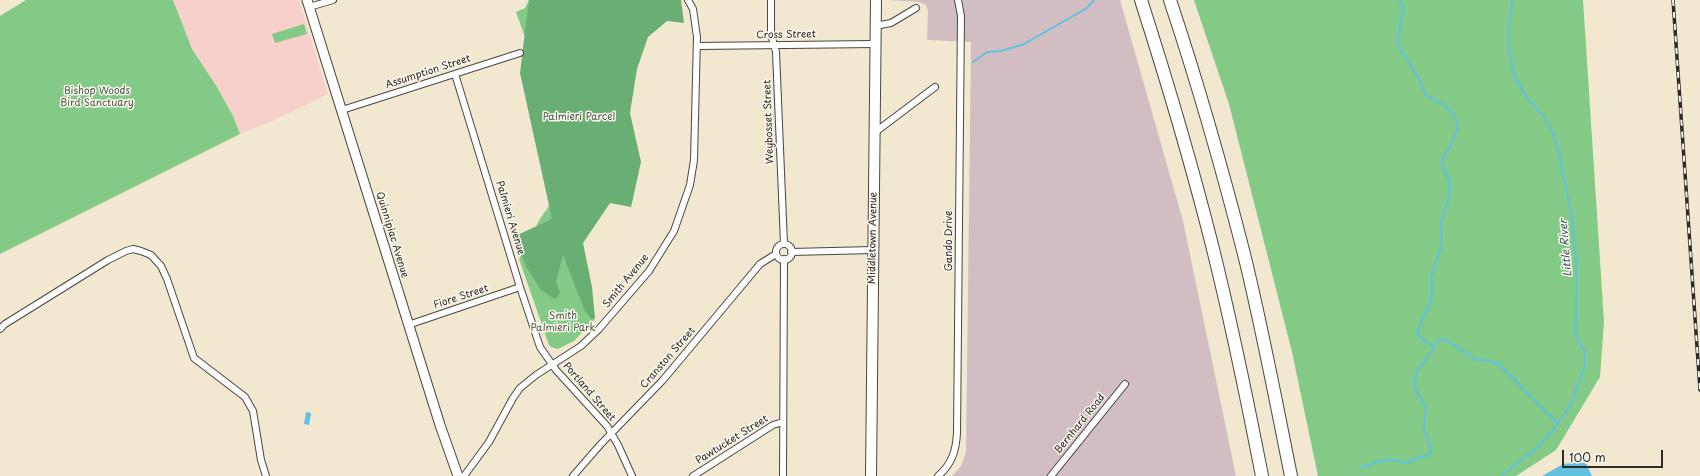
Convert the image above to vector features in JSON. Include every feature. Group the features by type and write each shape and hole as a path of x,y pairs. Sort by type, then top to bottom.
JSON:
{"highway":[{"path":"1141,0 1169,91 1206,224 1231,326 1262,476"},
{"path":"1170,0 1209,124 1240,241 1262,334 1292,476"}],"main road":[{"name":"Middletown Avenue","path":"871,476 876,0"},
{"name":"Quinnipiac Avenue","path":"308,4 408,325 458,476"}],"street":[{"path":"308,4 333,0"},
{"path":"688,0 693,9"},
{"path":"693,9 694,0"},
{"name":"Weybosset Street","path":"771,0 771,34 775,45 784,244"},
{"name":"Gando Drive","path":"938,476 946,469 955,453 957,433 960,16 958,0"},
{"path":"875,26 892,23 916,8"},
{"name":"Smith Avenue","path":"464,476 489,442 520,388 536,375 581,346 607,320 649,271 674,231 690,185 694,160 697,46 693,9"},
{"name":"Cross Street","path":"697,46 875,44"},
{"name":"Assumption Street","path":"342,110 520,53"},
{"name":"Palmieri Avenue","path":"455,74 520,287 540,347 552,364"},
{"path":"874,133 935,88"},
{"path":"784,244 788,245 791,252 788,258 784,259 778,257 776,254 777,247 784,244"},
{"path":"0,329 5,324 108,260 126,251 133,249 151,255 161,266 194,358 245,397 253,411 261,460 266,476"},
{"path":"791,252 873,250"},
{"name":"Cranston Street","path":"573,476 611,433 663,380 760,264 776,254"},
{"path":"783,476 784,259"},
{"name":"Fiore Street","path":"408,325 520,287"},
{"name":"Portland Street","path":"552,364 607,426 632,476"},
{"name":"Bernhard Road","path":"1051,476 1125,384"},
{"name":"Pawtucket Street","path":"693,476 773,424 783,422"}],"shaded area":[{"path":"173,0 299,0 328,94 266,124 240,134 233,116 217,87 192,49"},
{"path":"887,0 1120,0 1183,221 1236,476 952,476 961,466 966,452 971,42 927,40 928,11 926,5 919,2"}],"green space":[{"name":"Bishop Woods Bird Sanctuary","path":"26,0 173,0 192,49 217,87 233,116 240,134 0,254 0,16"},
{"name":"Palmieri Parcel","path":"529,0 552,0 581,243 595,319 574,341 558,349 549,345 519,259 540,219 553,200 523,45 527,43 516,12 525,8"},
{"name":"Palmieri Parcel","path":"529,0 681,0 684,23 667,21 648,37 637,69 630,113 641,162 631,207 610,203 583,243 592,287 595,318 591,319 585,311 563,255 556,282 560,293 555,299 541,290 527,268 513,237 552,219 520,73"},
{"path":"1194,0 1583,0 1604,322 1600,377 1556,450 1516,476 1318,476 1292,352 1229,104"},
{"path":"304,24 307,34 275,43 272,34"}],"water":[{"path":"306,412 311,413 309,425 304,424"},
{"path":"1586,463 1592,476 1542,476 1563,464"}],"waterway":[{"path":"973,62 987,52 1001,51 1024,44 1087,8 1094,0"},
{"path":"1399,0 1402,4 1403,12 1397,42 1400,49 1419,78 1426,95 1447,107 1454,115 1458,126 1454,140 1442,159 1443,167 1449,180 1450,195 1441,222 1442,244 1431,277 1431,301 1417,332 1418,336 1433,347"},
{"name":"Little River","path":"1501,476 1538,447 1555,428 1571,404 1585,366 1585,352 1576,337 1577,277 1572,217 1558,150 1552,130 1525,95 1515,78 1509,52 1509,26 1512,0"},
{"path":"1360,468 1388,460 1405,463 1428,455 1432,452 1424,429 1426,407 1414,387 1417,371 1432,351 1436,341 1445,339 1475,360 1483,360 1499,364 1558,424"}],"railway":[{"path":"1673,0 1700,390"}],"park label":[{"name":"Smith Palmieri Park","path":"563,322"}]}
